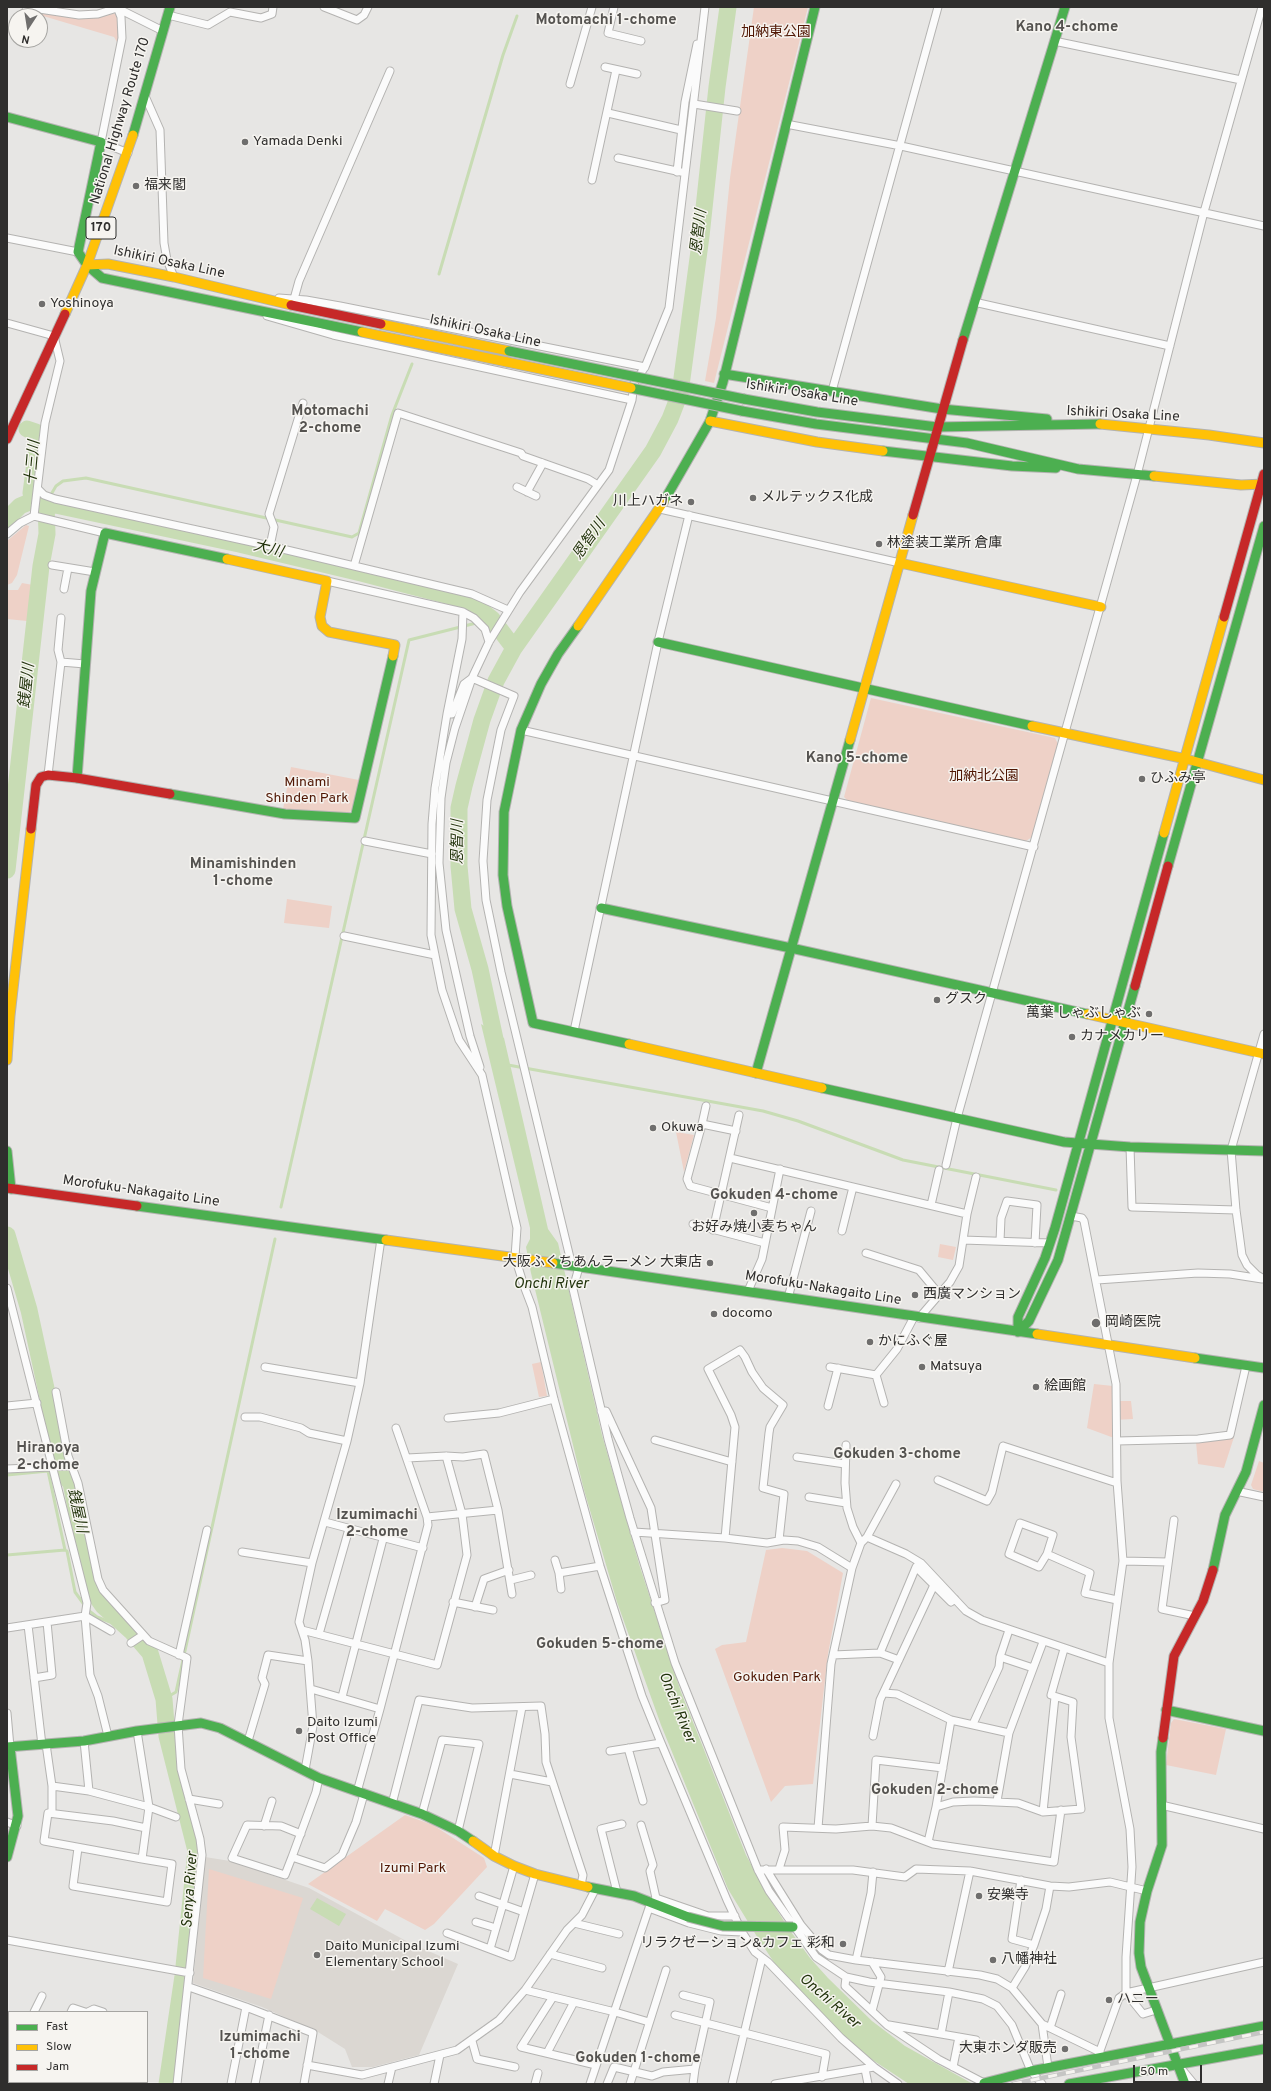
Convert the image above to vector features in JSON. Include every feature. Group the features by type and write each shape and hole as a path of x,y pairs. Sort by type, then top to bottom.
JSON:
{"main road":[{"path":"815,7 724,374 710,421 660,509 558,654 541,684 521,730 510,777 504,812 503,875 507,906 533,1023 1078,1144 1264,1151"},
{"path":"756,1073 834,802 933,440 1065,7"},
{"name":"National Highway Route 170","path":"7,439 87,265 128,153 169,11"},
{"path":"7,117 101,142 78,252 87,265"},
{"name":"Ishikiri Osaka Line","path":"87,265 108,264 174,277 255,297 509,351 744,399 817,412 937,427 1097,424 1209,435 1264,443"},
{"name":"Ishikiri Osaka Line","path":"87,265 102,278 742,411 816,424 933,440 967,442 1078,468 1242,485 1263,484"},
{"path":"724,374 942,409 1097,424"},
{"path":"710,421 817,442 929,457 1012,466 1078,468"},
{"path":"1018,1332 1018,1317 1050,1243 1263,484 1264,474"},
{"path":"1018,1332 1029,1321 1039,1303 1058,1260 1264,526"},
{"path":"7,1060 8,1015 36,785 42,777 48,775 76,778 285,814 354,818 395,645 329,632 322,626 320,618 326,581 105,533 91,591 76,778"},
{"path":"900,563 1101,607"},
{"path":"658,642 1066,734 1186,759 1264,780"},
{"path":"601,908 791,948 1261,1054"},
{"path":"7,1151 9,1189"},
{"name":"Morofuku-Nakagaito Line","path":"9,1189 381,1239"},
{"path":"381,1239 515,1257"},
{"name":"Morofuku-Nakagaito Line","path":"515,1257 1264,1368"},
{"path":"1185,2082 1168,2045 1148,1988 1139,1953 1140,1922 1147,1891 1157,1866 1162,1845 1161,1752 1174,1656 1204,1601 1210,1582 1224,1515 1246,1472 1264,1405"},
{"path":"1166,1710 1264,1732"},
{"path":"7,1857 17,1826 18,1816 9,1747 84,1741 137,1731 201,1723 220,1728 248,1741 319,1778 422,1814 458,1831 494,1856 535,1874 617,1892 653,1903 688,1917 724,1926 793,1927"},
{"path":"984,2083 1098,2055 1168,2045 1264,2026"},
{"path":"1069,2084 1178,2066 1264,2049"}],"street":[{"path":"26,7 79,15 98,14 117,7 164,31"},
{"path":"117,7 121,17 122,38 101,142 128,153"},
{"path":"169,11 208,25 230,9 261,18 272,14 273,7"},
{"path":"324,7 357,20 364,16 368,7"},
{"path":"570,84 592,7"},
{"path":"614,7 608,33 641,41"},
{"path":"681,172 694,104 705,7"},
{"path":"832,391 883,204 901,146 938,7"},
{"path":"946,1165 957,1118 1101,607 1137,475 1204,212 1262,7"},
{"path":"703,25 696,46 681,130 681,172 669,308 644,367 634,383 632,400 609,470 508,610 489,642 472,678 455,728 446,763 441,798 439,863 446,930 470,1036 482,1075 517,1228 515,1257 532,1307 554,1399 600,1566 642,1696 712,1867 742,1932 755,1952 768,1962 841,2038 874,2067 898,2084"},
{"path":"1054,41 1241,80"},
{"path":"605,67 637,74"},
{"path":"592,180 608,113 616,70"},
{"path":"294,299 299,281 390,71"},
{"path":"145,96 160,130 164,244 174,277"},
{"path":"694,104 737,111"},
{"path":"608,113 681,130"},
{"path":"786,124 901,146 1264,226"},
{"path":"618,158 681,172"},
{"path":"7,238 78,252"},
{"path":"255,297 294,299 340,306 644,367"},
{"path":"974,302 1170,346"},
{"path":"251,310 284,322 333,335 632,400"},
{"path":"7,323 54,336 60,361 45,423 35,515"},
{"path":"270,546 274,527 270,514 303,403"},
{"path":"354,566 398,413 521,453 523,456 588,479 598,486"},
{"path":"528,492 543,463"},
{"path":"516,487 536,496"},
{"path":"37,492 50,498 270,546 472,594 508,610"},
{"path":"660,509 900,563"},
{"path":"7,534 20,523 35,515 105,533"},
{"path":"574,1031 658,642 689,515"},
{"path":"52,565 95,572"},
{"path":"64,589 68,568"},
{"path":"326,581 463,612 474,618 485,629 489,642"},
{"path":"463,612 462,639 447,714 435,788 432,854 431,935 442,990 459,1040 482,1075"},
{"path":"48,775 61,662 58,650 61,618"},
{"path":"61,662 85,664"},
{"path":"447,714 452,714 464,684 472,678"},
{"path":"472,678 514,696 501,730 486,800 483,860 486,900 501,972 573,1266 573,1289 601,1411 655,1602 694,1713 762,1869 769,1891 793,1927 816,1957 846,1977 880,1984 949,1992 983,1999 997,2006 1012,2025 1031,2071 1042,2084"},
{"path":"521,730 633,757 1034,847"},
{"path":"365,842 432,854"},
{"path":"344,936 435,955"},
{"path":"1263,1279 1247,1265 1242,1255 1236,1210 1231,1150 1261,1054 1264,1034"},
{"path":"706,1106 687,1179 690,1186 772,1208"},
{"path":"713,1230 739,1115"},
{"path":"702,1124 736,1131"},
{"path":"1130,1147 1132,1207 1236,1210"},
{"path":"730,1158 967,1214"},
{"path":"748,1291 762,1259 780,1169"},
{"path":"932,1205 939,1170"},
{"path":"876,1374 897,1349 916,1317 950,1282 959,1266 967,1214 976,1177"},
{"path":"842,1231 853,1187"},
{"path":"1000,1241 1001,1218 1007,1201 1038,1205 1035,1243"},
{"path":"788,1298 811,1211"},
{"path":"1071,1216 1082,1218 1084,1221 1110,1345 1116,1384 1117,1483 1123,1561 1109,1663 1109,1718 1130,1829 1132,1867 1126,1993 1143,2014 1156,2010"},
{"path":"693,1224 765,1243"},
{"path":"305,1770 313,1726 308,1661 300,1622 312,1563 347,1441 360,1383 381,1239"},
{"path":"963,1240 1050,1243"},
{"path":"866,1253 919,1270 939,1294"},
{"path":"1097,1280 1198,1273 1230,1274 1263,1279"},
{"path":"7,1288 53,1466 86,1610 90,1675 98,1696 108,1736"},
{"path":"725,1538 735,1427 731,1415 708,1369 740,1350 746,1357 752,1372 763,1388 783,1405 770,1426 763,1488 784,1494 779,1540"},
{"path":"1117,1441 1198,1439 1230,1435 1246,1366"},
{"path":"265,1367 360,1383"},
{"path":"830,1367 876,1374"},
{"path":"828,1406 838,1368"},
{"path":"876,1374 884,1403"},
{"path":"56,1392 71,1466 78,1483 98,1579 103,1590 149,1641 183,1656"},
{"path":"448,1418 499,1413 554,1399"},
{"path":"7,1406 37,1403"},
{"path":"601,1411 606,1411 651,1508 665,1600 655,1602"},
{"path":"245,1417 260,1417 301,1428 310,1433 347,1441"},
{"path":"292,1857 325,1868 342,1855 356,1822 360,1793 380,1709 423,1548 428,1525 427,1517 396,1428"},
{"path":"655,1440 732,1462"},
{"path":"846,1445 846,1503 853,1527 861,1543"},
{"path":"938,1480 987,1501 992,1492 1003,1446 1117,1483"},
{"path":"407,1458 446,1456 463,1457 484,1454 498,1510 511,1580 512,1594"},
{"path":"302,1630 437,1665 467,1555 462,1514 446,1456"},
{"path":"797,1457 845,1464"},
{"path":"7,1470 71,1466"},
{"path":"818,1828 833,1655 852,1568 861,1543 867,1537 896,1484"},
{"path":"1236,1491 1264,1497"},
{"path":"809,1497 846,1503"},
{"path":"427,1517 498,1510"},
{"path":"1174,1520 1162,1609 1195,1616"},
{"path":"325,1522 383,1539 423,1548"},
{"path":"1020,1523 1053,1535 1047,1554 1039,1567 1009,1554 1020,1523"},
{"path":"319,1634 349,1529"},
{"path":"179,2083 202,1855 200,1839 181,1769 178,1725 183,1656 207,1530"},
{"path":"634,1532 725,1538 767,1543 779,1540 798,1541 818,1547 852,1568"},
{"path":"867,1537 906,1554 921,1563 966,1611 982,1620 1043,1642 1109,1663"},
{"path":"342,1697 383,1539"},
{"path":"242,1552 312,1563"},
{"path":"1047,1554 1090,1573 1085,1593 1117,1600"},
{"path":"554,1560 559,1573 561,1589"},
{"path":"1123,1561 1168,1562"},
{"path":"559,1573 600,1566"},
{"path":"880,1653 916,1567 951,1602 955,1599"},
{"path":"475,1606 484,1579 509,1570"},
{"path":"511,1580 531,1575"},
{"path":"873,1736 880,1700 934,1585"},
{"path":"453,1602 493,1610"},
{"path":"7,1628 46,1622 86,1610"},
{"path":"86,1610 111,1631"},
{"path":"34,1678 52,1675 46,1622"},
{"path":"28,1625 34,1678 52,1786 52,1813"},
{"path":"973,1724 999,1667 1000,1658 1009,1630"},
{"path":"131,1643 143,1635"},
{"path":"997,1801 1009,1733 1043,1642"},
{"path":"936,1807 953,1802 997,1801 1018,1803 1043,1812 1081,1809 1071,1737 1073,1702 1051,1695 1064,1649"},
{"path":"833,1655 880,1653 900,1660"},
{"path":"248,1741 265,1684 262,1678 268,1655 308,1661"},
{"path":"1000,1658 1033,1668"},
{"path":"311,1689 380,1709"},
{"path":"884,1693 897,1694 951,1720 1009,1733"},
{"path":"1043,1812 1055,1697"},
{"path":"392,1804 419,1700 472,1708 541,1706 545,1734 546,1762 583,1875 581,1885"},
{"path":"494,1856 522,1707"},
{"path":"7,1713 9,1747"},
{"path":"928,1842 936,1807 951,1720"},
{"path":"137,1731 149,1807 142,1859"},
{"path":"422,1814 442,1740 479,1744 458,1831"},
{"path":"84,1741 89,1791"},
{"path":"610,1751 661,1743"},
{"path":"628,1748 642,1801"},
{"path":"872,1826 876,1760 943,1768"},
{"path":"510,1774 552,1782"},
{"path":"301,1834 281,1826 247,1825 232,1858 285,1875 301,1834 316,1792 319,1778"},
{"path":"52,1786 89,1791 149,1807 176,1817"},
{"path":"189,1799 219,1804"},
{"path":"264,1826 272,1801"},
{"path":"1161,1805 1264,1829"},
{"path":"779,1869 785,1850 783,1827 836,1829 872,1826 891,1828 928,1842 953,1848 1054,1862 1061,1810"},
{"path":"78,1848 73,1886 167,1902 172,1864 44,1841 48,1813 113,1820 146,1828"},
{"path":"7,1822 17,1826"},
{"path":"617,1892 601,1828 622,1824"},
{"path":"590,2084 653,1903 650,1871 653,1865 641,1825"},
{"path":"490,1949 514,1866"},
{"path":"762,1869 873,1872 905,1877 916,1869 970,1872 1050,1886 1068,1887 1110,1882 1147,1891"},
{"path":"762,1869 801,1925 822,1950 829,1955 997,1979 1012,1988 1042,2024 1098,2055 1119,1998 1126,1993 1264,1962"},
{"path":"856,1960 870,1894 873,1872"},
{"path":"948,1972 970,1872"},
{"path":"447,1932 511,1957 535,1874"},
{"path":"1021,1880 1012,1939 1034,1944"},
{"path":"1012,1988 1025,1967 1034,1944 1046,1909 1050,1886"},
{"path":"307,2064 362,2075 457,2050 472,2041 499,2020 525,1990 550,1954 582,1915 596,1888"},
{"path":"479,1896 524,1912"},
{"path":"653,1903 708,1916 735,1916"},
{"path":"653,1903 689,1922 721,1931 742,1932"},
{"path":"476,1922 496,1928"},
{"path":"574,1923 619,1934"},
{"path":"7,1940 190,1973"},
{"path":"550,1954 602,1968"},
{"path":"732,2084 762,1958"},
{"path":"872,1962 881,1977 872,2011"},
{"path":"630,2084 666,1970"},
{"path":"846,1977 845,1986 887,2025 938,2059 984,2083"},
{"path":"188,1987 246,2006 313,2033 304,2084"},
{"path":"525,1990 616,2012 649,2022"},
{"path":"941,2034 949,1992"},
{"path":"1050,2028 1061,1994"},
{"path":"683,1995 710,2002 704,2023 693,2084"},
{"path":"34,2011 42,1996"},
{"path":"553,1997 521,2047 596,2065"},
{"path":"547,2053 574,2002"},
{"path":"231,2084 246,2006"},
{"path":"72,2011 73,2008 83,2011"},
{"path":"89,2011 94,2009 100,2011"},
{"path":"675,2015 826,2054 822,2077"},
{"path":"255,2084 269,2016"},
{"path":"1042,2024 1048,2068"},
{"path":"887,2025 976,2040"},
{"path":"954,2067 959,2037"},
{"path":"472,2041 477,2059 515,2067"},
{"path":"434,2084 440,2055"},
{"path":"1178,2066 1194,2084"},
{"path":"388,2084 392,2067"},
{"path":"608,2084 614,2067 652,2076 663,2072 695,2069"},
{"path":"775,2084 874,2067"},
{"path":"865,2069 868,2084"},
{"path":"535,2084 538,2073"}],"shaded area":[{"name":"Daito Municipal Izumi Elementary School","path":"205,1857 230,1861 309,1888 408,1942 458,1964 419,2055 373,2067 352,2067 345,2049 318,2032 262,2007 193,1983"}],"green space":[{"name":"加納東公園","path":"754,7 808,7 714,383 705,381 716,318 730,178"},
{"path":"117,13 119,38 117,42 114,37 48,17 48,14 100,17"},
{"path":"26,525 29,526 17,575 12,583 7,585 7,541"},
{"path":"22,583 33,585 27,621 7,619 7,590 18,590"},
{"name":"加納北公園","path":"871,698 1055,738 1058,744 1032,837 1026,841 848,801 844,797"},
{"name":"Minami Shinden Park","path":"291,767 359,780 353,809 348,813 283,809"},
{"path":"287,899 332,906 329,928 284,923"},
{"path":"676,1132 694,1135 684,1172"},
{"path":"940,1244 956,1247 953,1260 938,1257"},
{"path":"541,1362 547,1396 539,1397 532,1364"},
{"path":"1094,1384 1113,1386 1114,1401 1131,1401 1133,1419 1114,1420 1114,1438 1087,1428"},
{"path":"1234,1437 1224,1468 1198,1464 1196,1442"},
{"path":"1259,1461 1264,1463 1264,1492 1253,1489 1251,1485"},
{"name":"Gokuden Park","path":"782,1548 807,1551 843,1573 828,1654 813,1784 785,1786 771,1802 715,1649 722,1645 746,1642 766,1550"},
{"path":"1174,1719 1226,1729 1216,1775 1166,1765 1171,1723"},
{"name":"Izumi Park","path":"405,1815 433,1825 484,1858 487,1867 434,1924 425,1930 385,1909 377,1921 308,1884"},
{"path":"209,1869 303,1898 271,1999 203,1978"}],"water":[{"name":"Onchi River","path":"481,1024 504,1038 548,1229 558,1243 602,1435 640,1567 681,1692 746,1855 770,1899 789,1929 810,1958 828,1978 872,2021 905,2046 973,2084 909,2084 865,2055 838,2032 777,1967 728,1889 661,1725 617,1602 584,1490 531,1273 526,1247 530,1239 530,1228"},
{"path":"317,1898 346,1914 339,1926 310,1909"}],"waterway":[{"name":"恩智川","path":"498,1053 480,969 463,909 459,866 459,808 482,720 496,681 514,648 653,451 670,419 680,393 701,236 717,87 728,7"},
{"path":"439,274 503,55 517,16"},
{"path":"46,503 56,486 63,481 86,478 352,537 359,533 392,415 412,364"},
{"name":"十三川","path":"27,429 36,432 38,440 31,493 39,502"},
{"name":"大川","path":"7,519 20,506 32,501 46,503 239,544 361,573 469,601 492,619 514,648"},
{"name":"銭屋川","path":"7,870 41,566 47,534 46,503"},
{"path":"281,1207 409,640 492,619"},
{"path":"508,1065 763,1111 798,1121 903,1160 1056,1190"},
{"name":"銭屋川","path":"7,1235 29,1310 65,1476 71,1483 90,1581 96,1596 103,1606 132,1632 150,1653 164,1699 167,1736 196,1851 183,1976 167,2084"},
{"path":"164,1699 176,1692 275,1239"},
{"path":"7,1475 48,1471 75,1592 88,1610 97,1617 110,1622 118,1619"},
{"path":"7,1555 65,1550"}],"railway":[{"path":"1013,2084 1264,2032"}],"traffic: fast":[{"path":"133,135 170,7"},
{"path":"664,501 710,421 723,382 815,7"},
{"path":"963,340 1065,7"},
{"path":"7,117 101,142 78,252 87,265 102,278 362,332"},
{"path":"509,351 744,399"},
{"path":"724,374 942,409 1047,419"},
{"path":"631,388 742,411"},
{"path":"744,399 817,412 937,427 1100,424"},
{"path":"742,411 816,424 967,443 1078,469 1154,476"},
{"path":"883,451 1012,466 1056,468"},
{"path":"1168,866 1264,526"},
{"path":"77,778 91,591 105,533 227,559"},
{"path":"578,626 558,654 541,684 521,730 504,812 503,875 507,906 533,1023 629,1044"},
{"path":"658,642 1032,726"},
{"path":"170,794 285,814 355,818 393,656"},
{"path":"756,1073 850,740"},
{"path":"1018,1332 1018,1317 1045,1258 1055,1228 1164,833"},
{"path":"601,908 791,948 1087,1014"},
{"path":"1018,1332 1029,1321 1058,1260 1135,986"},
{"path":"822,1088 1064,1142 1130,1147 1264,1151"},
{"path":"7,1151 11,1189"},
{"path":"137,1206 386,1240"},
{"path":"553,1263 1037,1334"},
{"path":"1195,1358 1264,1368"},
{"path":"1213,1570 1225,1515 1246,1472 1264,1405"},
{"path":"1166,1710 1264,1731"},
{"path":"7,1747 84,1741 137,1731 201,1723 220,1728 319,1778 422,1814 458,1831 473,1841"},
{"path":"1163,1738 1161,1752 1162,1845 1147,1891 1140,1922 1139,1953 1141,1967 1185,2084"},
{"path":"7,1857 18,1816 10,1747"},
{"path":"588,1887 634,1896 688,1917"},
{"path":"688,1917 723,1926 793,1927"},
{"path":"984,2083 1031,2071 1264,2026"},
{"path":"1069,2084 1264,2049"}],"traffic: slow":[{"path":"65,314 87,265 133,135"},
{"path":"87,265 108,264 174,277 291,305"},
{"path":"381,324 509,351"},
{"path":"362,332 507,362"},
{"path":"507,362 631,388"},
{"path":"710,421 817,442 883,451"},
{"path":"1100,424 1209,435 1264,443"},
{"path":"1154,476 1241,485 1264,484"},
{"path":"578,626 664,501"},
{"path":"850,740 913,515"},
{"path":"227,559 327,581 320,617 322,626 329,632 395,645 393,656"},
{"path":"900,563 1101,607"},
{"path":"1164,833 1224,617"},
{"path":"1032,726 1186,759 1264,780"},
{"path":"7,1060 10,1016 31,829"},
{"path":"1087,1014 1264,1054"},
{"path":"629,1044 822,1088"},
{"path":"386,1240 553,1263"},
{"path":"1037,1334 1195,1358"},
{"path":"473,1841 494,1856 514,1866 535,1874 588,1887"}],"traffic: jam":[{"path":"291,305 381,324"},
{"path":"7,439 65,314"},
{"path":"913,515 963,340"},
{"path":"1224,617 1264,474"},
{"path":"31,829 36,785 41,777 48,775 77,778 170,794"},
{"path":"1135,986 1168,866"},
{"path":"7,1188 137,1206"},
{"path":"1163,1738 1174,1656 1203,1601 1213,1570"}],"place":[{"name":"Yamada Denki","path":"245,142"},
{"name":"福来閣","path":"136,186"},
{"name":"Yoshinoya","path":"42,304"},
{"name":"メルテックス化成","path":"753,498"},
{"name":"川上ハガネ","path":"691,502"},
{"name":"林塗装工業所 倉庫","path":"879,544"},
{"name":"ひふみ亭","path":"1142,779"},
{"name":"グスク","path":"937,1000"},
{"name":"萬葉 しゃぶしゃぶ","path":"1149,1014"},
{"name":"カナメカリー","path":"1072,1037"},
{"name":"Okuwa","path":"653,1128"},
{"name":"お好み焼小麦ちゃん","path":"754,1213"},
{"name":"大阪ふくちあんラーメン 大東店","path":"710,1263"},
{"name":"西廣マンション","path":"915,1295"},
{"name":"docomo","path":"714,1314"},
{"name":"岡崎医院","path":"1096,1323"},
{"name":"かにふぐ屋","path":"870,1342"},
{"name":"Matsuya","path":"922,1367"},
{"name":"絵画館","path":"1036,1387"},
{"name":"Daito Izumi Post Office","path":"299,1731"},
{"name":"安樂寺","path":"979,1896"},
{"name":"リラクゼーション&カフェ 彩和","path":"843,1944"},
{"name":"Daito Municipal Izumi Elementary School","path":"317,1955"},
{"name":"八幡神社","path":"993,1960"},
{"name":"ハニー","path":"1109,2000"},
{"name":"大東ホンダ販売","path":"1065,2049"}],"district":[{"name":"Motomachi 1-chome","path":"606,21"},
{"name":"Kano 4-chome","path":"1067,28"},
{"name":"Motomachi 2-chome","path":"330,420"},
{"name":"Kano 5-chome","path":"857,759"},
{"name":"Minamishinden 1-chome","path":"243,874"},
{"name":"Gokuden 4-chome","path":"774,1196"},
{"name":"Gokuden 3-chome","path":"897,1455"},
{"name":"Hiranoya 2-chome","path":"48,1458"},
{"name":"Izumimachi 2-chome","path":"377,1524"},
{"name":"Gokuden 5-chome","path":"600,1645"},
{"name":"Gokuden 2-chome","path":"935,1791"},
{"name":"Izumimachi 1-chome","path":"260,2046"},
{"name":"Gokuden 1-chome","path":"638,2059"}],"water label":[{"name":"Senya River","path":"191,1890"}]}
